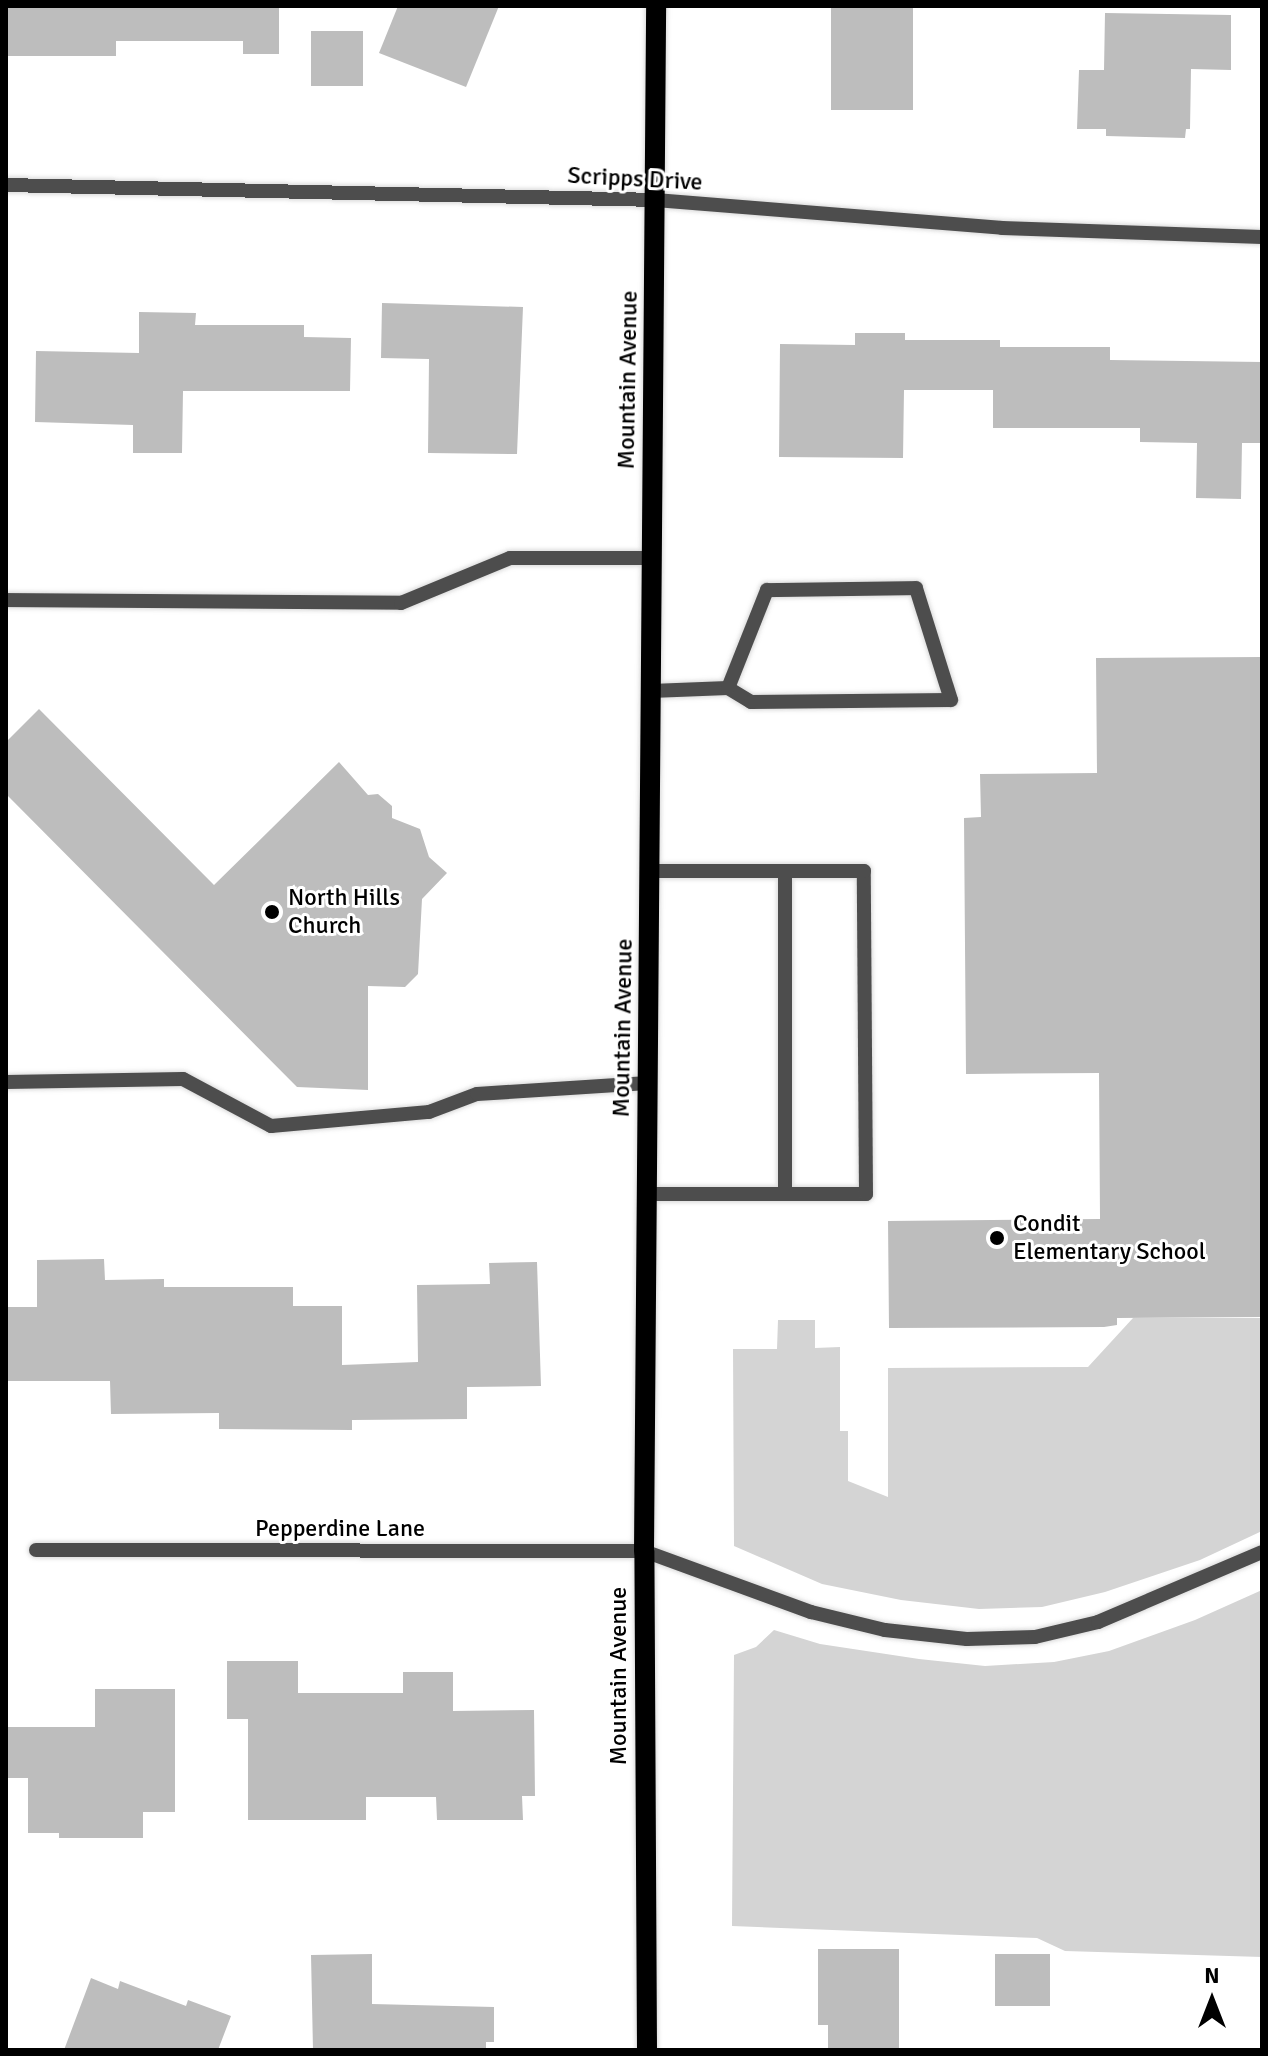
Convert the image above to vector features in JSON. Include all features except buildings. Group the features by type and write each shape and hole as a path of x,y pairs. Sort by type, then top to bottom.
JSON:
{"main road":[{"name":"Mountain Avenue","path":"647,2050 644,1551 656,6"}],"street":[{"name":"Scripps Drive","path":"6,185 656,200 1002,228 1262,237"},
{"path":"6,600 401,603 510,558 653,558"},
{"path":"651,691 728,688 751,702 951,700 916,588 767,590 728,688"},
{"path":"647,1194 866,1194 864,871 650,871"},
{"path":"785,871 785,1194"},
{"path":"6,1082 183,1079 271,1126 429,1112 477,1094 648,1083"},
{"name":"Pepperdine Lane","path":"36,1550 644,1551 811,1612 885,1630 967,1639 1035,1637 1098,1622 1262,1552"}],"shaded area":[{"path":"1133,1318 1262,1318 1262,1531 1200,1560 1105,1592 1042,1607 979,1609 901,1600 822,1584 734,1546 733,1349 777,1349 778,1320 815,1320 815,1348 840,1347 840,1431 848,1431 848,1481 888,1497 888,1368 1088,1367"},
{"path":"1262,1590 1262,1957 1065,1951 1037,1938 732,1926 734,1655 756,1647 774,1630 820,1644 919,1659 985,1666 1054,1662 1109,1651 1195,1620"}],"place":[{"name":"North Hills Church","path":"272,912"},
{"name":"Condit Elementary School","path":"997,1238"}]}
